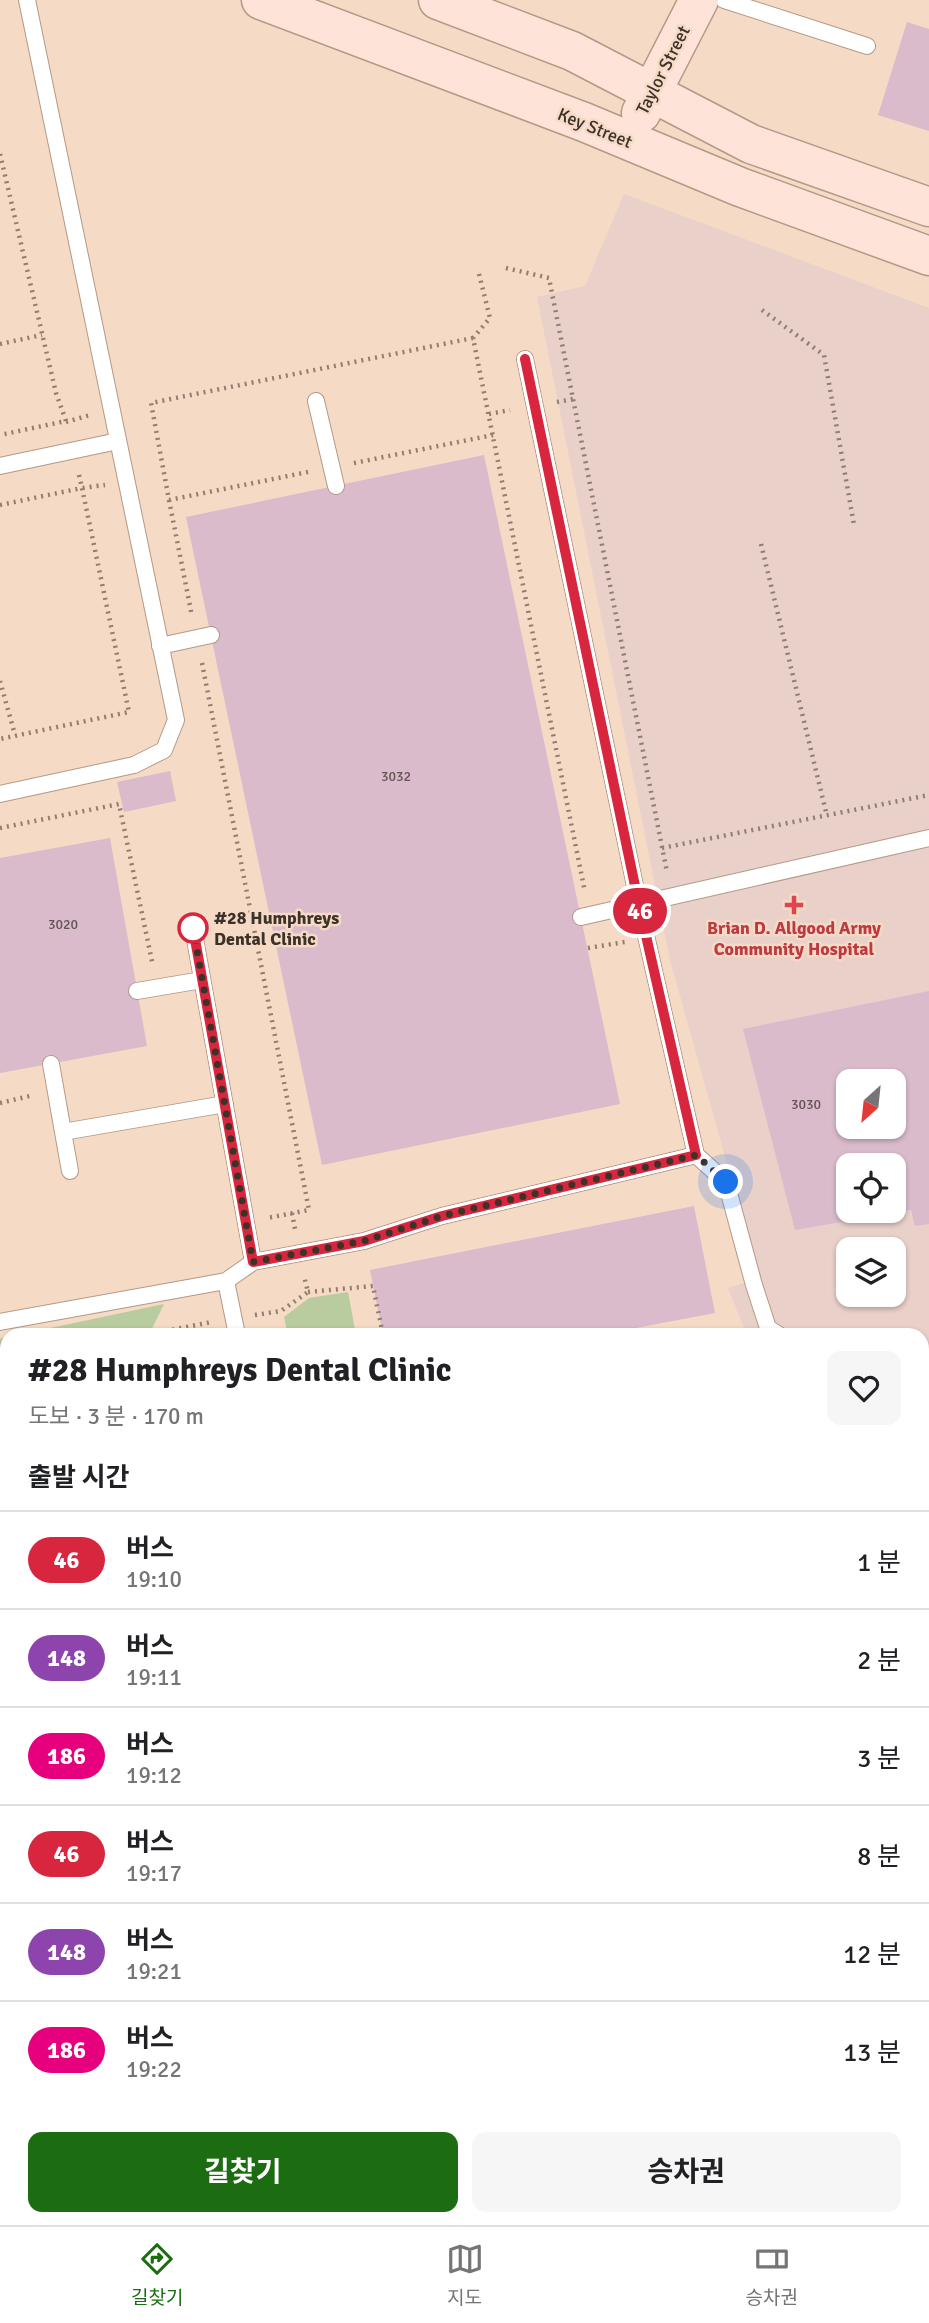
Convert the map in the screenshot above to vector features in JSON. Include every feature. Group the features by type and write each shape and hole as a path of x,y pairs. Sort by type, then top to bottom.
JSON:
{"main road":[{"name":"Key Street","path":"261,0 628,141 740,187 929,256"},
{"path":"438,0 572,51 751,144 929,207"},
{"name":"Taylor Street","path":"628,141 699,0"}],"lane":[{"path":"0,793 134,765 164,750 176,720 27,0"},
{"path":"724,0 867,46"},
{"path":"525,359 639,905 696,1155 726,1182 768,1328"},
{"path":"316,401 336,486"},
{"path":"0,466 118,442"},
{"path":"160,646 204,637"},
{"path":"585,916 929,838"},
{"path":"193,928 253,1262"},
{"path":"137,991 202,979"},
{"path":"51,1064 70,1171"},
{"path":"63,1132 225,1104"},
{"path":"0,1322 226,1281 253,1262 364,1241 442,1216 696,1155"},
{"path":"226,1281 236,1328"}],"path":[{"path":"0,155 56,393 66,421 0,435"},
{"path":"506,268 549,278 672,897"},
{"path":"479,274 490,318 473,338 585,916"},
{"path":"762,310 824,355 854,525"},
{"path":"0,344 43,335"},
{"path":"0,505 82,488 129,712 0,738"},
{"path":"169,500 204,637 309,1210 246,1222"},
{"path":"761,544 827,816"},
{"path":"0,681 15,736"},
{"path":"662,848 929,795"},
{"path":"0,828 119,804 158,987"},
{"path":"0,1102 56,1091"},
{"path":"308,1292 373,1286 382,1328"}],"shaded area":[{"name":"Brian D. Allgood Army Community Hospital","path":"624,194 929,308 929,1328 744,1328 728,1288 759,1278 670,960 537,297 585,286"}],"green space":[{"path":"348,1292 355,1328 286,1328 284,1317 309,1298"},
{"path":"164,1304 152,1328 50,1328"}],"building":[{"path":"907,22 929,29 929,131 878,115"},
{"path":"484,455 620,1104 322,1165 186,517"},
{"path":"170,771 176,801 124,812 117,782"},
{"path":"110,838 147,1046 0,1073 0,858"},
{"path":"929,991 929,1224 915,1226 911,1210 906,1211 906,1153 836,1153 836,1223 795,1230 743,1029"},
{"path":"694,1206 715,1313 636,1328 382,1328 370,1270"}],"bus line":[{"name":"46","path":"193,928 253,1262 364,1241 442,1216 696,1155 639,905 525,359"}],"place":[{"name":"Brian D. Allgood Army Community Hospital","path":"794,905"},
{"name":"#28 Humphreys Dental Clinic","path":"193,928"}],"route":[{"path":"193,928 253,1262 364,1241 442,1216 696,1155 726,1182"}]}
